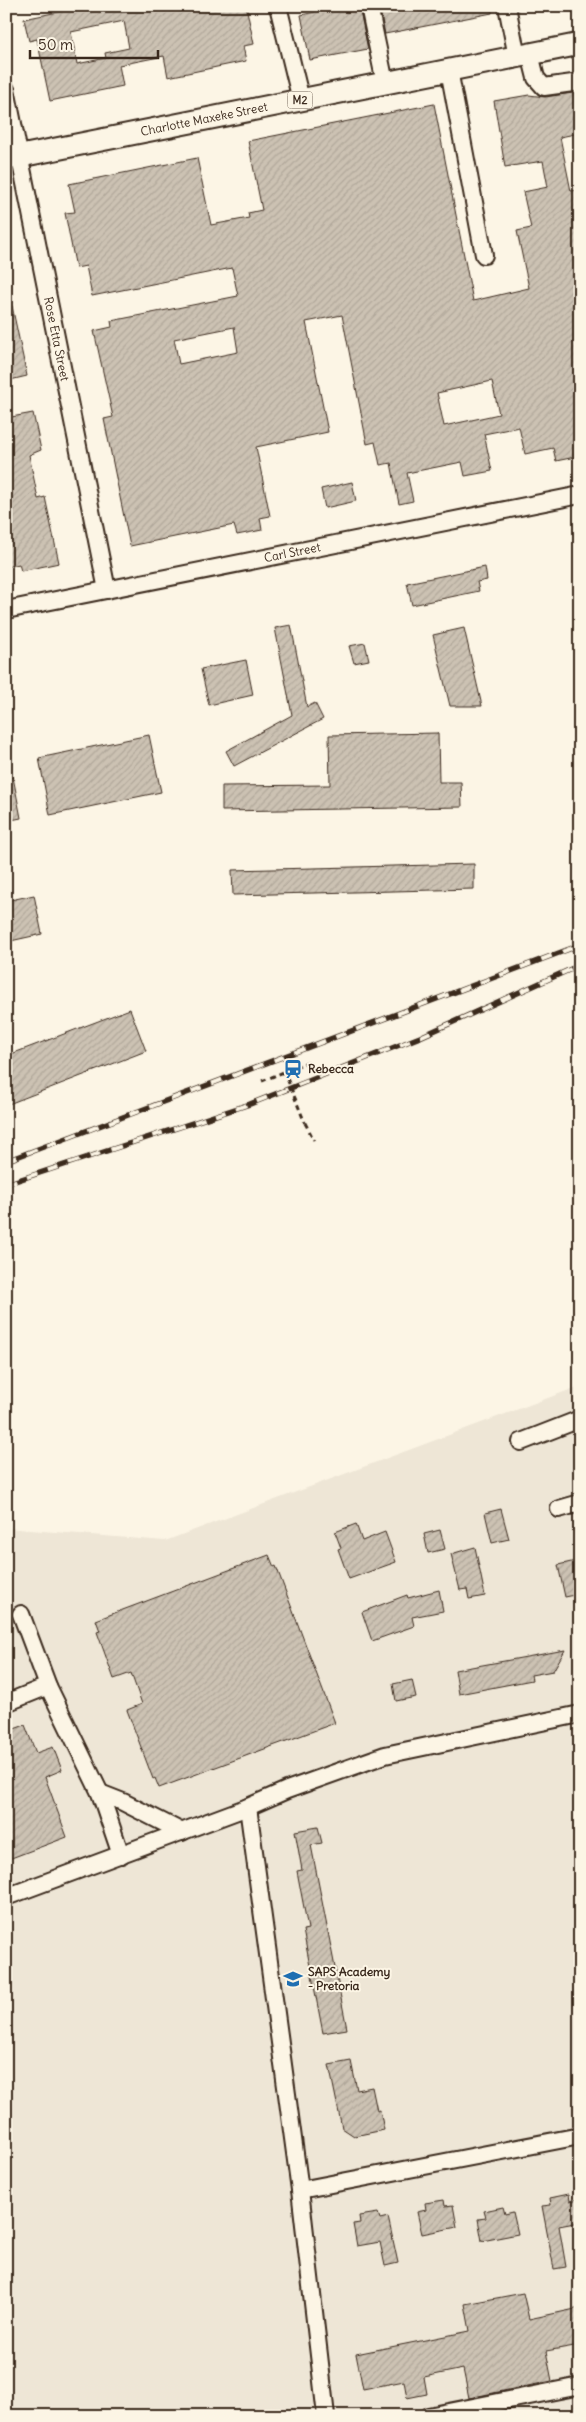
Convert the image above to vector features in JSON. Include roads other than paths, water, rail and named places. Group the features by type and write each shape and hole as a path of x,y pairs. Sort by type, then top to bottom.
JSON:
{"main road":[{"name":"Charlotte Maxeke Street","path":"13,157 580,44"}],"street":[{"path":"278,6 300,100"},
{"path":"369,6 385,83"},
{"path":"508,6 524,55 536,78 544,87 580,82"},
{"path":"449,70 484,255"},
{"name":"Rose Etta Street","path":"6,88 13,157 107,590"},
{"name":"Carl Street","path":"6,610 580,495"},
{"path":"521,1442 580,1419"},
{"path":"559,1509 580,1503"},
{"path":"20,1614 48,1686 100,1793 120,1855"},
{"path":"6,1703 48,1686"},
{"path":"6,1897 248,1807 287,1790 385,1756 580,1714"},
{"path":"100,1793 123,1802 182,1832"},
{"path":"248,1807 300,2190 326,2416"},
{"path":"300,2190 580,2136"},
{"path":"428,2416 580,2386"}],"railway":[{"path":"6,1161 580,945"},
{"path":"6,1184 250,1104 420,1037 580,965"}],"place":[{"name":"Rebecca","path":"293,1069"},
{"name":"SAPS Academy - Pretoria","path":"293,1979"}]}
